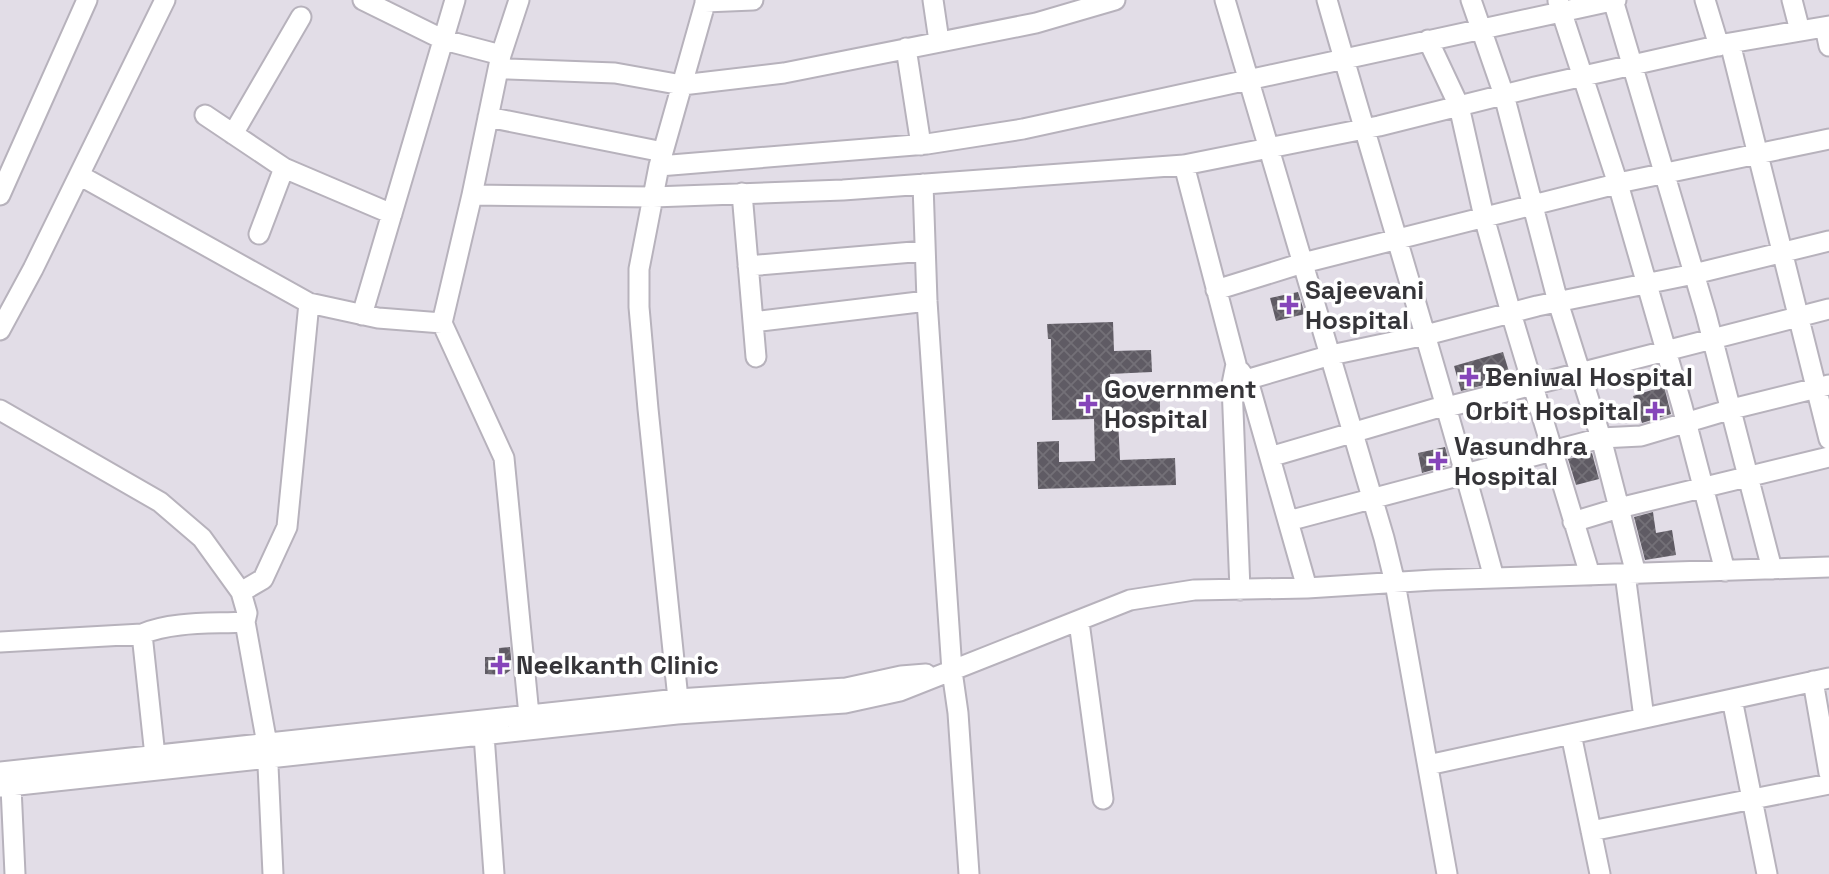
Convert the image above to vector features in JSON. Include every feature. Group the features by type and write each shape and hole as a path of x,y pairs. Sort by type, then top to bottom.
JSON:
{"street":[{"path":"0,195 87,0"},
{"path":"0,330 165,0"},
{"path":"363,0 444,40 500,60 508,69 615,73 682,85 785,73 1036,23 1115,0"},
{"path":"362,315 455,0"},
{"path":"519,0 500,60 442,323 504,458 529,715"},
{"path":"678,699 639,307 639,270 661,159 706,1 753,0"},
{"path":"933,0 939,41"},
{"path":"1225,0 1373,498 1395,583 1447,874"},
{"path":"1327,0 1447,406 1493,578"},
{"path":"1471,0 1504,95 1558,302 1601,438 1619,508 1631,574 1644,718"},
{"path":"488,117 661,159 921,145 1035,127 1428,40 1560,5 1614,0 1732,409 1772,569"},
{"path":"1705,0 1724,45 1757,153 1799,316 1823,386 1829,439"},
{"path":"1792,0 1800,31"},
{"path":"1560,5 1618,184 1725,571"},
{"path":"233,134 302,17"},
{"path":"472,195 653,197 923,184 1184,165 1364,130 1583,76 1724,45 1800,31 1827,33"},
{"path":"1428,40 1459,106 1484,217 1590,575"},
{"path":"906,48 921,145"},
{"path":"205,115 284,168 392,214"},
{"path":"1216,290 1303,263 1532,205 1829,139"},
{"path":"1184,165 1238,376 1270,457 1307,588"},
{"path":"260,234 284,168"},
{"path":"79,175 309,303 378,318 442,323"},
{"path":"923,184 927,301 952,671 958,713 969,874"},
{"path":"742,193 756,358"},
{"path":"1238,376 1426,335 1558,302 1694,274 1829,241"},
{"path":"748,266 925,251"},
{"path":"753,322 927,301"},
{"path":"241,592 263,579 287,527 309,303"},
{"path":"1270,457 1447,406 1829,309"},
{"path":"1238,376 1240,590"},
{"path":"1289,521 1601,438 1641,436 1823,386"},
{"path":"0,410 160,502 202,538 241,592 247,613 245,622 267,752 273,874"},
{"path":"1573,522 1619,508 1829,457"},
{"path":"4,782 155,756 267,752 484,735 677,714 845,703 900,691 1130,600 1194,590 1829,567"},
{"path":"0,642 142,634 193,624 245,622"},
{"path":"1079,622 1103,799"},
{"path":"142,634 155,756"},
{"path":"4,782 267,752 529,715 678,699 846,688 901,676 952,671"},
{"path":"1428,765 1821,680 1829,773"},
{"path":"1732,699 1768,874"},
{"path":"1571,734 1600,874"},
{"path":"484,735 494,874"},
{"path":"4,782 15,874"},
{"path":"1591,831 1829,784"}],"building":[{"path":"1298,292 1305,314 1276,321 1270,298"},
{"path":"1113,322 1114,351 1151,350 1152,372 1110,374 1111,395 1160,394 1160,418 1118,419 1120,460 1175,458 1176,485 1038,489 1037,442 1059,441 1059,462 1095,461 1094,419 1052,420 1051,339 1048,339 1047,324"},
{"path":"1503,352 1511,378 1461,391 1454,366"},
{"path":"1664,386 1671,414 1642,423 1633,396"},
{"path":"1445,447 1450,465 1422,473 1418,453"},
{"path":"1592,453 1599,479 1576,485 1568,459"},
{"path":"1653,512 1656,533 1672,530 1676,555 1645,560 1634,517"},
{"path":"510,647 512,669 504,675 485,674 485,657 499,657 499,648"}],"place":[{"name":"Sajeevani Hospital","path":"1289,305"},
{"name":"Beniwal Hospital","path":"1469,377"},
{"name":"Government Hospital","path":"1088,404"},
{"name":"Orbit Hospital","path":"1655,411"},
{"name":"Vasundhra Hospital","path":"1438,461"},
{"name":"Neelkanth Clinic","path":"500,665"}]}
